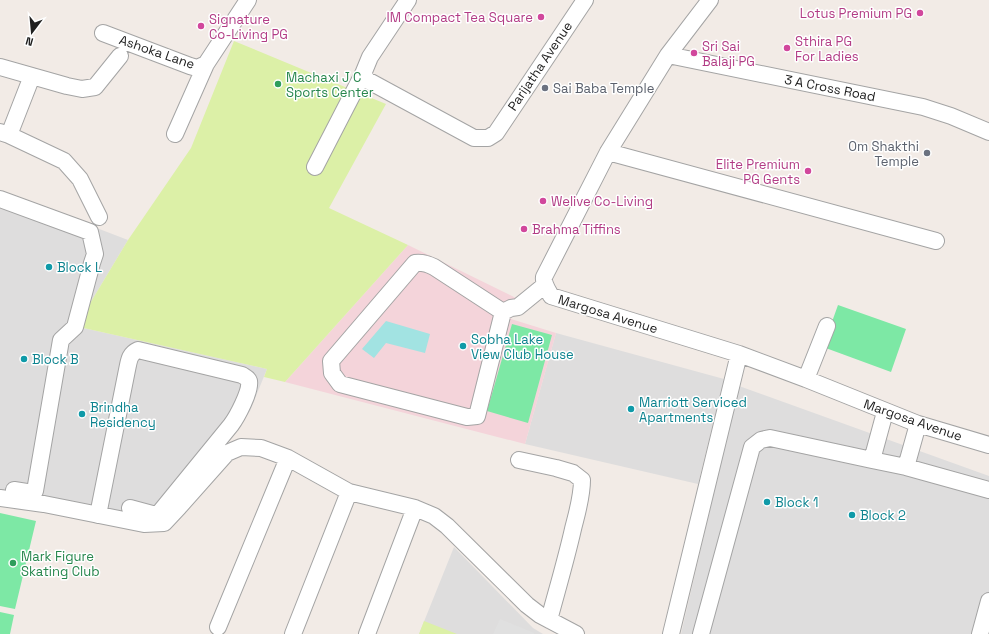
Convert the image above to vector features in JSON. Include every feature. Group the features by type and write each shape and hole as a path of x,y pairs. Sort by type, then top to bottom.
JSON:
{"street":[{"name":"Ashoka Lane","path":"103,33 197,68 206,64 248,0"},
{"path":"315,167 363,74 370,57 408,0"},
{"name":"Parijatha Avenue","path":"363,74 367,80 474,138 488,138 496,133 585,0"},
{"name":"Margosa Avenue","path":"710,0 668,55 608,152 544,277 543,280 545,286 551,296 739,354 806,379 885,412 918,424 989,445"},
{"name":"3 A Cross Road","path":"668,55 923,107 951,116 989,132"},
{"path":"0,67 82,89 95,87 120,56"},
{"path":"175,134 206,64"},
{"path":"32,76 4,133 64,161 80,179 99,217"},
{"path":"608,152 936,241"},
{"path":"0,199 90,232 95,254 75,327 62,340 35,491 33,493 0,487"},
{"path":"503,312 434,267 420,262 415,263 331,361 332,372 340,384 467,418 477,416 503,312 511,308 518,307 545,286"},
{"path":"806,379 827,326"},
{"path":"98,515 126,370 130,355 133,352 138,350 242,375 248,379 248,391 239,413 231,425 160,512 146,518 130,508"},
{"path":"671,634 739,354"},
{"path":"872,460 885,412"},
{"path":"906,467 918,424"},
{"path":"701,634 752,447 761,440 770,438 906,467 989,490"},
{"path":"0,498 44,504 98,515 146,518 164,523 227,453 241,447 261,448 288,458 349,492 415,508 434,516 447,526 527,605 540,615 576,634"},
{"path":"218,627 288,458"},
{"path":"519,460 573,473 582,480 578,510 549,620"},
{"path":"293,634 349,492"},
{"path":"368,634 415,508"},
{"path":"980,634 989,601"}],"shaded area":[{"path":"0,191 128,240 89,305 79,327 267,369 250,411 163,520 93,505 0,490"},
{"path":"408,245 518,299 511,319 556,333 525,444 285,382"},
{"path":"556,333 724,379 698,484 525,444"},
{"path":"739,386 989,476 989,634 681,634"},
{"path":"454,547 533,628 543,634 419,634"},
{"path":"500,619 534,633 534,634 493,634"}],"green space":[{"path":"234,41 386,104 329,208 408,245 285,382 264,377 267,369 79,327 89,305 128,240 191,148"},
{"path":"838,305 906,329 891,372 823,347"},
{"path":"512,324 552,335 528,423 487,411"},
{"name":"Mark Figure Skating Club","path":"0,513 36,521 15,609 0,606"},
{"path":"0,612 14,615 10,634 0,634"},
{"path":"424,621 457,634 419,634"}],"water":[{"path":"386,321 430,334 425,353 386,343 374,358 362,349"}],"place":[{"name":"Lotus Premium PG","path":"920,13"},
{"name":"IM Compact Tea Square","path":"541,17"},
{"name":"Signature Co-Living PG","path":"201,26"},
{"name":"Sthira PG For Ladies","path":"787,48"},
{"name":"Sri Sai Balaji PG","path":"694,53"},
{"name":"Machaxi J C Sports Center","path":"278,84"},
{"name":"Sai Baba Temple","path":"545,88"},
{"name":"Om Shakthi Temple","path":"927,153"},
{"name":"Elite Premium PG Gents","path":"808,171"},
{"name":"Welive Co-Living","path":"543,201"},
{"name":"Brahma Tiffins","path":"524,229"},
{"name":"Block L","path":"49,267"},
{"name":"Sobha Lake View Club House","path":"463,346"},
{"name":"Block B","path":"24,359"},
{"name":"Marriott Serviced Apartments","path":"631,409"},
{"name":"Brindha Residency","path":"82,414"},
{"name":"Block 1","path":"767,502"},
{"name":"Block 2","path":"852,515"},
{"name":"Mark Figure Skating Club","path":"13,563"}]}
